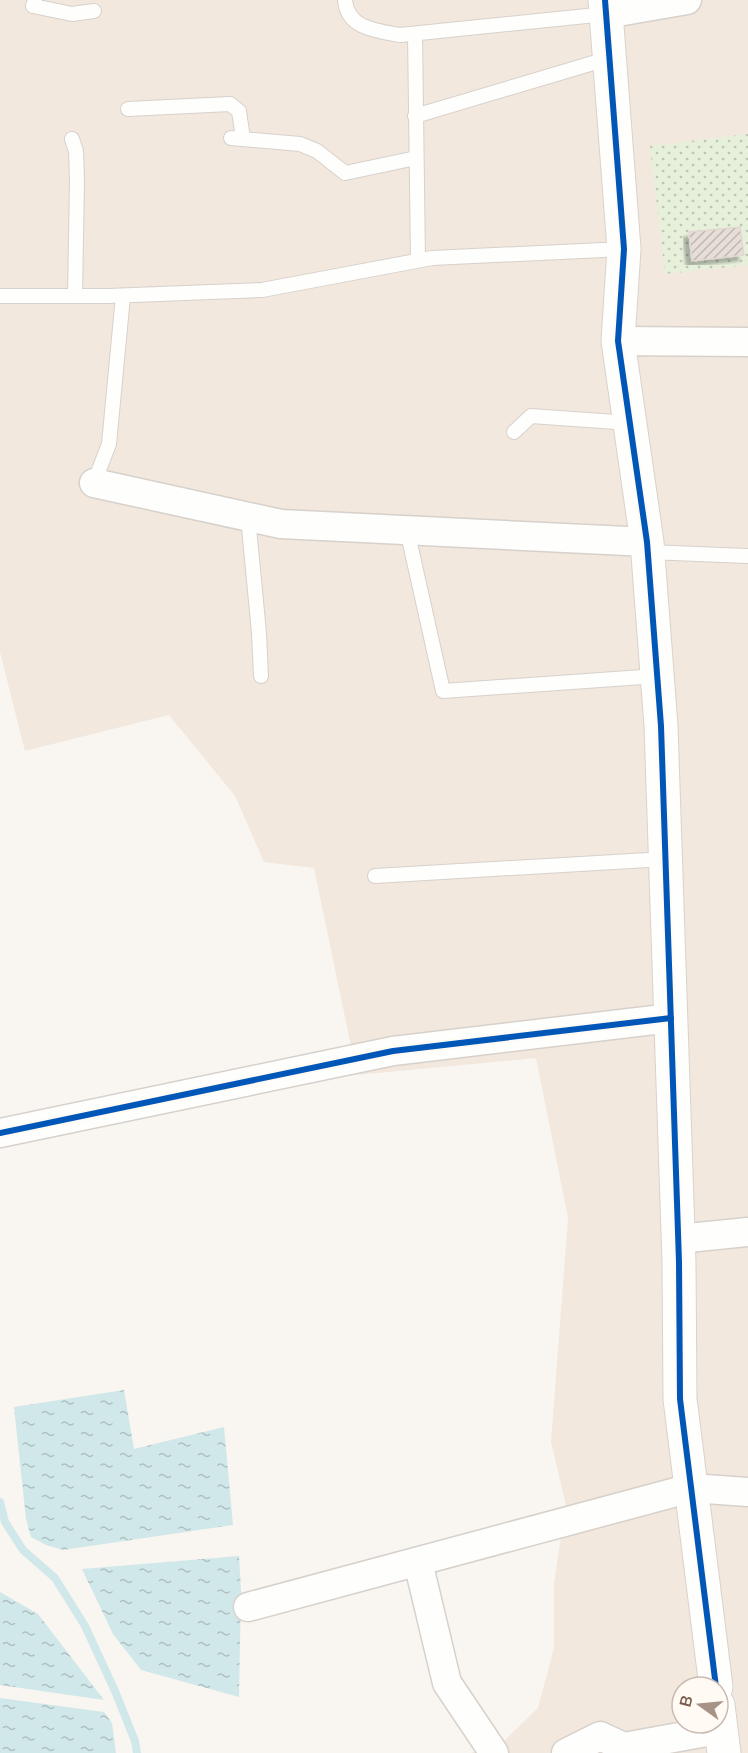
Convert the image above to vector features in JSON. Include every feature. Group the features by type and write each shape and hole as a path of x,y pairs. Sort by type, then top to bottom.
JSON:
{"street":[{"path":"687,0 606,7 624,249 618,341 647,547 657,676 671,1018 680,1399 714,1675"},
{"path":"618,341 748,342"},
{"path":"94,483 282,524 407,530 647,547"},
{"path":"0,1133 393,1051 671,1018"},
{"path":"678,1239 748,1232"},
{"path":"248,1607 691,1488 748,1492"},
{"path":"418,1562 447,1683 494,1753"},
{"path":"566,1753 600,1736 624,1747 690,1735"}],"lane":[{"path":"35,0 33,6 72,14 94,11"},
{"path":"345,0 346,7 354,21 367,29 400,35 606,7"},
{"path":"415,34 418,260"},
{"path":"415,116 609,58"},
{"path":"128,109 230,104 239,111 237,138 300,144 317,151 345,173 416,158"},
{"path":"72,139 76,151 75,296"},
{"path":"0,296 123,296 262,290 443,257 624,249"},
{"path":"94,483 109,444 123,296"},
{"path":"514,432 531,416 630,423"},
{"path":"248,516 261,676"},
{"path":"407,530 443,691 657,676"},
{"path":"647,547 748,556"},
{"path":"375,876 665,859"}],"shaded area":[{"path":"0,0 748,0 748,1753 471,1753 504,1741 538,1708 554,1648 554,1583 566,1505 551,1442 568,1218 536,1058 357,1075 314,868 264,862 235,796 169,715 25,751 0,652"}],"green space":[{"path":"748,134 748,265 665,274 650,146"}],"water":[{"path":"124,1390 134,1449 224,1427 233,1525 63,1550 31,1537 26,1519 14,1407"},
{"path":"239,1556 241,1590 239,1697 141,1670 113,1634 82,1569"},
{"path":"0,1592 38,1614 104,1700 0,1685"},
{"path":"0,1698 104,1712 112,1723 116,1753 0,1753"}],"building":[{"path":"740,227 744,255 692,261 689,232"}],"waterway":[{"path":"0,1502 5,1522 23,1550 55,1578 85,1626 115,1691 135,1741 137,1753"}],"cycle path":[{"path":"605,0 624,249 618,341 647,542 661,726 679,1262 680,1399 714,1675"},
{"path":"0,1133 393,1051 671,1018"}]}
